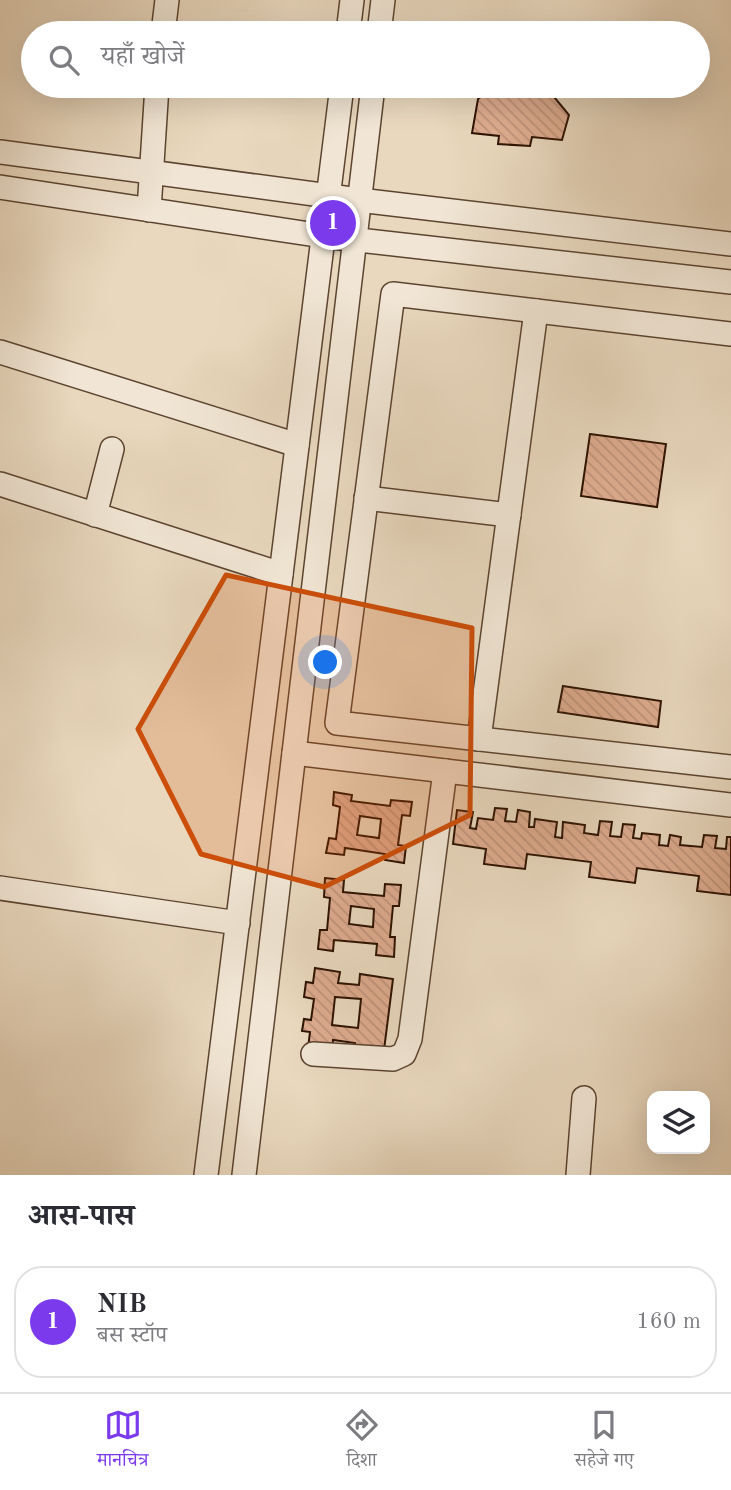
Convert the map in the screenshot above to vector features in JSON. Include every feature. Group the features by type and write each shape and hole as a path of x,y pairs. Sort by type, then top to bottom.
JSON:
{"street":[{"path":"164,21 167,0"},
{"path":"349,21 352,0"},
{"path":"380,21 383,0"},
{"path":"149,210 156,98"},
{"path":"206,1175 340,98"},
{"path":"244,1175 372,98"},
{"path":"0,152 359,200 731,244"},
{"path":"0,187 323,236 731,282"},
{"path":"731,334 393,294 337,723 731,767"},
{"path":"480,739 536,311"},
{"path":"0,352 297,445"},
{"path":"95,515 112,449"},
{"path":"0,485 281,574"},
{"path":"366,498 509,514"},
{"path":"294,752 731,805"},
{"path":"313,1054 393,1059 404,1054 410,1040 445,771"},
{"path":"0,888 238,923"},
{"path":"578,1175 584,1098"}],"highlighted area":[{"path":"226,575 472,628 470,815 324,887 201,854 138,729"}],"building":[{"path":"555,98 569,115 562,140 532,137 530,146 498,144 499,136 472,133 478,99"},
{"path":"590,434 666,444 657,507 581,496"},
{"path":"563,686 661,701 658,727 558,712"},
{"path":"334,792 352,795 351,801 390,806 391,800 412,802 410,816 402,815 398,845 406,846 404,863 385,860 385,854 345,848 344,855 326,853 329,838 336,839 340,807 333,805","holes":["360,816 381,819 379,838 357,835"]},
{"path":"495,808 507,809 505,821 516,822 518,810 530,812 529,827 534,827 535,819 557,822 555,837 562,838 563,822 585,825 584,833 598,835 600,821 612,822 610,836 621,837 623,824 635,825 633,838 641,839 642,833 660,835 659,845 668,846 670,835 681,837 680,845 702,847 704,835 717,836 715,848 726,849 727,837 731,837 731,895 697,891 699,876 637,868 635,883 589,877 591,862 527,854 525,869 484,864 486,849 453,844 457,810 473,812 470,828 476,829 478,818 493,820"},
{"path":"325,878 344,880 343,892 384,896 385,884 401,885 399,906 393,906 390,937 395,937 394,957 376,955 377,944 334,940 333,951 318,949 320,930 327,930 330,898 324,897","holes":["351,906 374,909 373,927 349,924"]},
{"path":"315,968 340,972 338,983 359,985 360,974 393,979 383,1058 353,1054 355,1043 333,1040 332,1051 308,1048 310,1032 302,1031 304,1019 311,1020 314,999 304,997 306,982 313,983","holes":["335,997 361,999 358,1028 332,1025"]}],"place":[{"name":"NIB","path":"333,223"}]}
